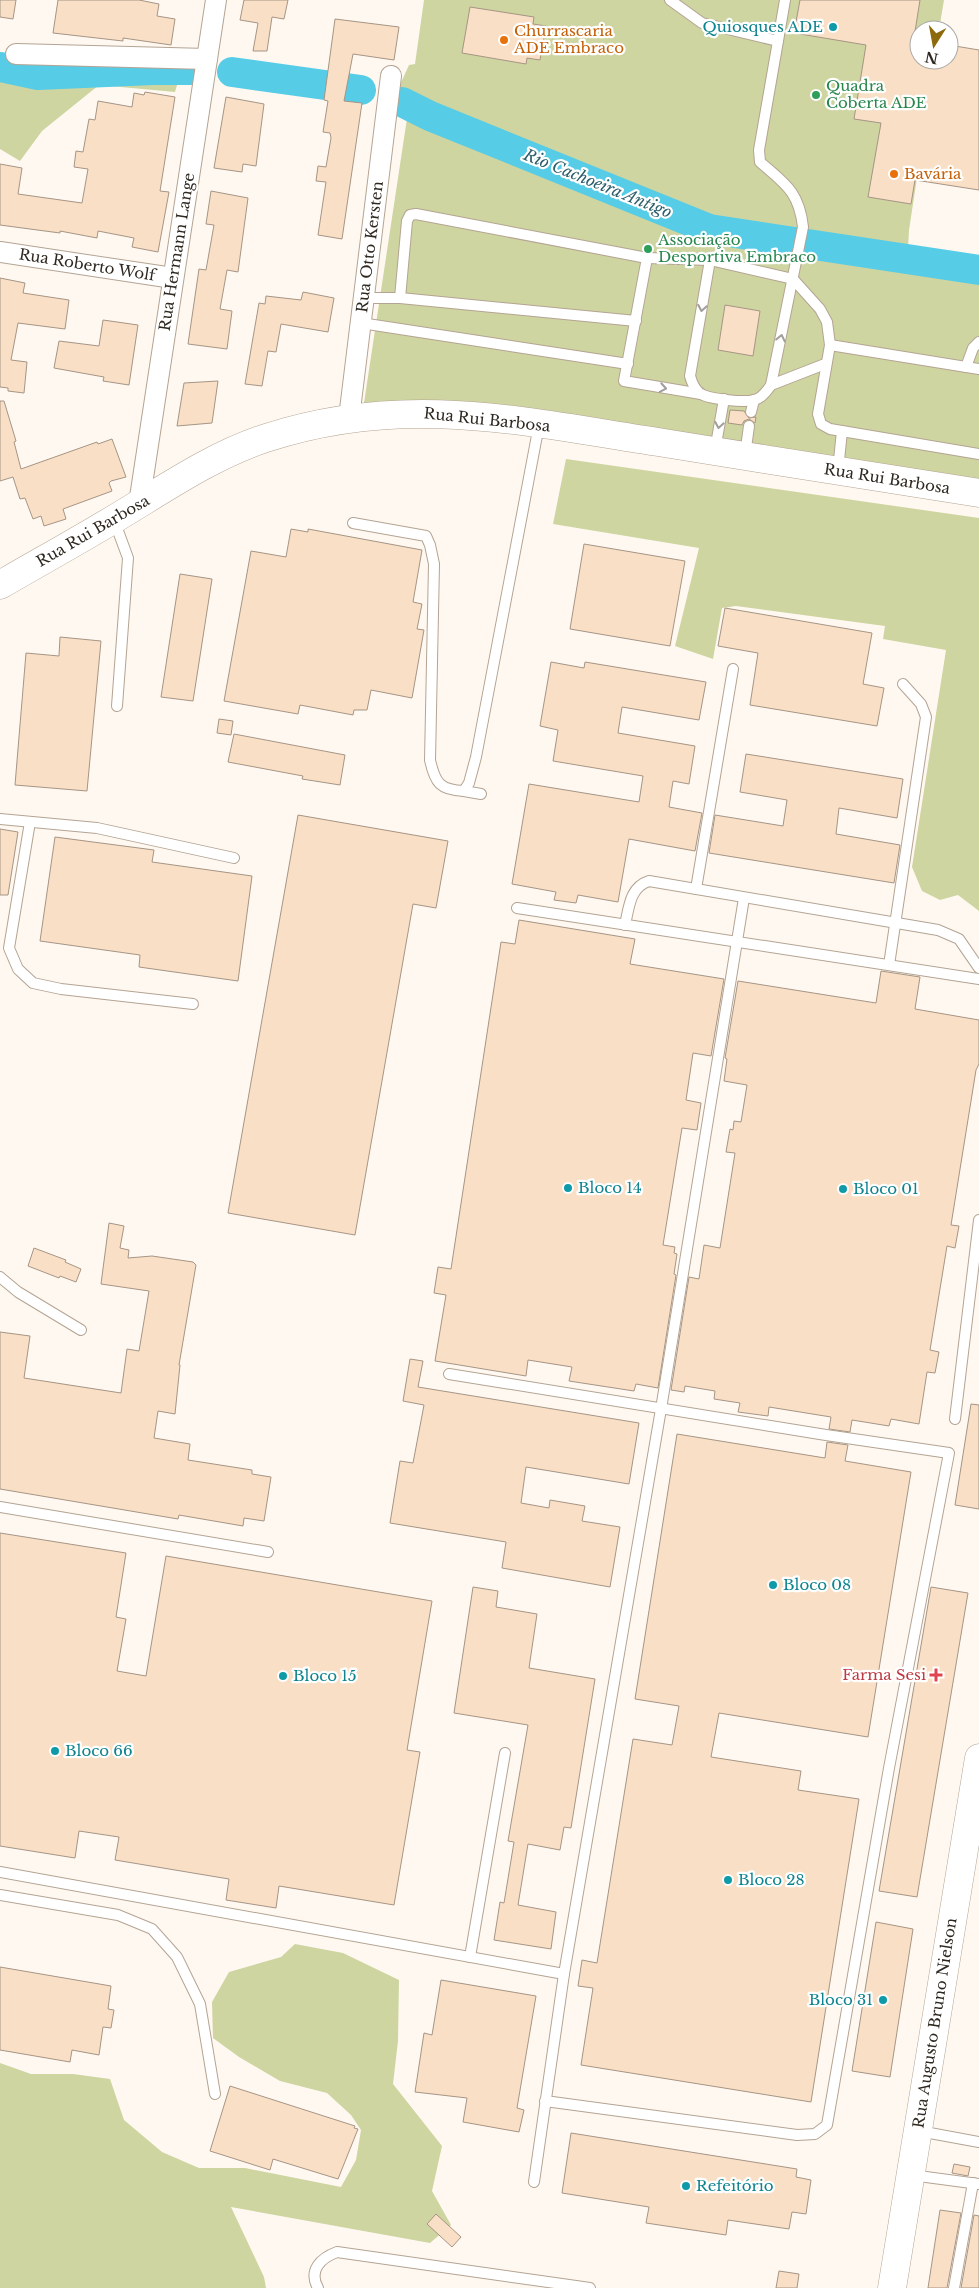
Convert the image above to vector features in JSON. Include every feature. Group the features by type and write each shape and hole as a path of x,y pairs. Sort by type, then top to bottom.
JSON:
{"main road":[{"name":"Rua Rui Barbosa","path":"0,585 209,463 264,439 309,426 349,418 394,413 444,413 539,424 979,494"},
{"name":"Rua Augusto Bruno Nielson","path":"892,2288 979,1758"}],"street":[{"name":"Rua Hermann Lange","path":"138,504 216,0"},
{"path":"16,54 119,55 207,59"},
{"name":"Rua Otto Kersten","path":"349,418 391,76"},
{"name":"Rua Roberto Wolf","path":"0,252 174,278"}],"lane":[{"path":"670,0 702,23 778,41"},
{"path":"647,258 624,381 724,399 754,400 767,392 771,385 803,227 802,213 791,190 760,162 759,150 785,0"},
{"path":"400,298 407,221 410,216 416,214 647,258 710,260 793,279 820,309 828,322 830,345 818,414 821,424 830,429 979,454"},
{"path":"701,394 692,384 690,376 710,260"},
{"path":"364,298 400,298 636,321"},
{"path":"361,322 628,364"},
{"path":"966,367 973,348 979,342"},
{"path":"830,345 979,369"},
{"path":"771,385 826,364"},
{"path":"715,451 724,399"},
{"path":"751,412 754,400"},
{"path":"464,791 469,783 476,757 539,424"},
{"path":"745,456 749,426"},
{"path":"838,471 842,431"},
{"path":"113,520 128,558 117,706"},
{"path":"354,523 426,536 434,564 430,760 438,783 450,791 481,794"},
{"path":"696,889 733,669"},
{"path":"889,965 926,717 921,704 903,684"},
{"path":"0,819 97,828 234,858"},
{"path":"30,822 9,948 18,969 33,983 61,989 193,1004"},
{"path":"625,924 633,893 639,884 648,881 938,930 959,939 979,968"},
{"path":"534,2182 564,1974 661,1409 744,898"},
{"path":"517,908 979,979"},
{"path":"955,1419 979,1220"},
{"path":"0,1277 18,1292 81,1330"},
{"path":"449,1374 949,1453 889,1768 827,2125 815,2134 797,2135 546,2101"},
{"path":"0,1507 268,1552"},
{"path":"470,1957 506,1753"},
{"path":"0,1872 564,1974"},
{"path":"0,1895 118,1915 152,1929 177,1957 200,2004 215,2094"},
{"path":"918,2131 979,2142"},
{"path":"910,2175 976,2184 954,2288"},
{"path":"318,2288 314,2276 318,2264 325,2256 337,2252 590,2288"}],"green space":[{"name":"Associação Desportiva Embraco","path":"424,0 944,0 941,20 909,20 909,70 933,70 909,230 907,267 979,279 979,484 460,401 364,403 411,92 399,87 409,65 415,64"},
{"path":"0,55 15,59 184,61 175,92 99,85 42,131 20,161 0,149"},
{"path":"566,459 979,518 979,911 958,895 940,900 922,891 912,867 946,650 883,639 885,626 736,606 722,608 713,659 675,646 699,548 553,524"},
{"path":"295,1944 343,1953 399,1980 398,2041 393,2084 442,2146 432,2191 451,2225 430,2243 231,2207 264,2277 266,2288 0,2288 0,2063 31,2074 73,2074 110,2079 124,2120 162,2152 199,2168 245,2168 341,2187 356,2160 361,2130 351,2115 327,2093 280,2081 239,2057 213,2038 212,2002 229,1972 281,1957"}],"building":[{"path":"0,0 16,0 13,19 0,17"},
{"path":"58,0 139,0 159,4 157,16 175,19 171,45 123,38 123,41 53,33"},
{"path":"244,0 288,0 284,19 272,17 267,51 253,51 258,23 240,20"},
{"path":"800,0 920,0 917,20 909,20 909,70 959,70 959,47 979,50 979,190 915,180 911,204 868,197 881,123 854,119 866,45 794,33"},
{"name":"Churrascaria ADE Embraco","path":"470,7 534,17 533,24 546,26 540,60 527,58 526,64 462,53"},
{"path":"335,19 399,27 394,60 353,54 344,101 362,103 342,239 318,235 326,182 316,181 318,166 326,167 331,138 330,133 323,132 328,101 324,100"},
{"path":"145,92 175,97 160,191 169,192 158,252 132,247 134,238 98,231 97,238 60,231 60,233 0,225 0,164 22,168 18,194 82,203 88,169 74,167 76,151 83,152 89,119 95,120 98,101 132,107 134,93 144,95"},
{"path":"226,97 264,104 256,166 243,164 242,172 214,168"},
{"path":"211,191 248,198 238,272 227,270 220,309 232,311 227,349 188,344 199,269 206,270 214,225 206,224"},
{"path":"0,278 25,283 23,293 69,300 65,329 18,323 11,360 27,362 24,393 8,391 8,388 0,387"},
{"path":"303,292 334,298 328,332 281,324 276,352 268,351 262,386 245,384 259,303 265,304 266,296 301,300"},
{"path":"725,305 760,311 753,356 718,350"},
{"path":"103,320 138,325 129,385 103,381 104,377 54,368 59,341 99,346"},
{"path":"218,381 212,423 177,426 184,383"},
{"path":"0,401 4,401 16,441 14,442 21,469 97,442 98,444 112,439 126,477 109,483 112,491 63,509 66,519 44,526 41,516 33,519 25,498 20,499 13,477 0,481"},
{"path":"730,410 744,411 749,418 756,417 755,423 749,419 744,421 742,425 728,423"},
{"path":"291,529 308,532 308,529 422,550 413,602 422,604 417,629 424,630 412,698 371,690 367,710 354,710 353,715 300,705 298,714 224,701 251,551 286,557"},
{"path":"584,544 685,561 670,646 570,629"},
{"path":"180,574 212,579 193,701 161,697"},
{"path":"725,608 872,633 863,684 884,688 877,726 750,705 758,653 718,646"},
{"path":"60,637 101,641 87,791 15,785 26,653 59,656"},
{"path":"551,662 584,668 585,662 706,682 699,720 622,707 618,733 695,746 689,784 673,781 669,807 702,813 695,851 629,839 618,902 578,895 576,903 554,900 556,892 512,884 529,784 639,802 643,776 553,761 558,730 540,726"},
{"path":"219,719 233,721 231,735 217,733"},
{"path":"234,734 345,755 340,785 302,779 303,776 228,762"},
{"path":"746,754 903,779 897,818 839,808 836,834 900,845 894,883 709,853 715,815 783,826 787,800 740,792"},
{"path":"298,815 448,841 436,908 413,904 355,1235 228,1213"},
{"path":"0,829 18,832 8,895 0,895"},
{"path":"55,837 154,850 152,862 252,876 238,981 139,967 140,955 40,941"},
{"name":"Bloco 14","path":"519,920 635,939 630,964 724,979 711,1056 693,1053 686,1100 701,1103 697,1130 682,1128 663,1245 675,1247 674,1253 677,1254 674,1274 676,1275 658,1388 636,1384 634,1391 569,1381 572,1367 528,1360 526,1376 435,1361 446,1295 434,1293 438,1267 451,1269 501,942 515,944"},
{"name":"Bloco 01","path":"881,971 920,977 915,1009 979,1020 979,1064 976,1070 951,1225 959,1226 955,1248 947,1246 930,1350 939,1352 935,1373 927,1372 919,1424 891,1419 889,1426 852,1420 850,1432 829,1429 831,1417 769,1407 768,1416 738,1412 740,1403 714,1399 715,1391 685,1386 684,1392 671,1390 689,1277 699,1279 704,1245 720,1248 735,1153 726,1152 730,1129 733,1130 734,1121 741,1122 747,1085 724,1081 727,1059 725,1058 738,981 876,1003"},
{"path":"109,1223 124,1226 120,1248 129,1250 128,1258 152,1256 193,1262 196,1265 179,1365 175,1414 158,1411 154,1438 190,1444 188,1460 252,1470 252,1474 271,1477 264,1521 244,1518 243,1526 179,1515 178,1519 0,1489 0,1332 30,1336 24,1378 121,1393 127,1349 139,1351 149,1291 101,1284"},
{"path":"34,1248 66,1260 65,1262 81,1269 76,1282 60,1276 59,1278 28,1266"},
{"path":"410,1359 423,1361 418,1387 639,1423 629,1484 526,1467 521,1503 549,1508 550,1500 585,1506 582,1521 620,1527 610,1587 502,1568 506,1542 390,1523 400,1461 413,1463 424,1405 403,1401"},
{"path":"971,1404 979,1405 979,1509 955,1505"},
{"path":"677,1434 825,1458 827,1442 848,1445 845,1461 911,1472 868,1737 719,1713 711,1757 801,1771 798,1790 859,1799 811,2102 581,2065 593,1988 578,1986 582,1960 597,1963 633,1739 672,1745 679,1706 635,1699"},
{"name":"Bloco 15","path":"0,1533 126,1553 116,1617 126,1619 117,1671 146,1676 166,1556 432,1601 407,1750 420,1752 394,1905 279,1886 276,1908 226,1900 229,1879 115,1860 119,1837 79,1831 75,1858 0,1846"},
{"path":"473,1587 498,1591 496,1607 537,1614 529,1668 595,1679 571,1828 564,1827 560,1850 528,1844 518,1905 556,1912 551,1949 494,1940 500,1902 504,1903 514,1842 508,1841 528,1725 454,1713"},
{"path":"931,1587 968,1593 917,1897 879,1891"},
{"name":"Bloco 31","path":"876,1922 913,1929 890,2077 852,2071"},
{"path":"0,1967 111,1986 108,2009 114,2010 111,2028 103,2027 99,2055 72,2050 70,2062 0,2050"},
{"path":"441,1980 536,1996 517,2108 524,2110 519,2132 463,2122 467,2098 415,2092 424,2033 432,2035"},
{"path":"230,2086 355,2126 354,2128 358,2129 338,2179 273,2159 270,2170 210,2151"},
{"name":"Refeitório","path":"571,2133 797,2169 796,2177 811,2180 806,2214 792,2212 789,2229 728,2220 726,2235 646,2223 649,2207 562,2193"},
{"path":"954,2164 970,2167 968,2176 952,2173"},
{"path":"940,2210 961,2213 947,2288 928,2288"},
{"path":"436,2214 461,2237 452,2247 427,2224"},
{"path":"974,2215 979,2216 979,2288 961,2288"},
{"path":"779,2271 799,2274 797,2288 776,2288"}],"waterway":[{"name":"Rio Cachoeira Antigo","path":"0,67 38,75 191,70"},
{"name":"Rio Cachoeira Antigo","path":"232,72 361,90"},
{"name":"Rio Cachoeira Antigo","path":"402,102 430,116 709,229 979,270"}],"place":[{"name":"Quiosques ADE","path":"833,27"},
{"name":"Churrascaria ADE Embraco","path":"504,40"},
{"name":"Quadra Coberta ADE","path":"816,95"},
{"name":"Bavária","path":"894,174"},
{"name":"Associação Desportiva Embraco","path":"648,249"},
{"name":"Bloco 14","path":"568,1188"},
{"name":"Bloco 01","path":"843,1189"},
{"name":"Bloco 08","path":"773,1585"},
{"name":"Farma Sesi","path":"936,1675"},
{"name":"Bloco 15","path":"283,1676"},
{"name":"Bloco 66","path":"55,1751"},
{"name":"Bloco 28","path":"728,1880"},
{"name":"Bloco 31","path":"883,2000"},
{"name":"Refeitório","path":"686,2186"}]}
